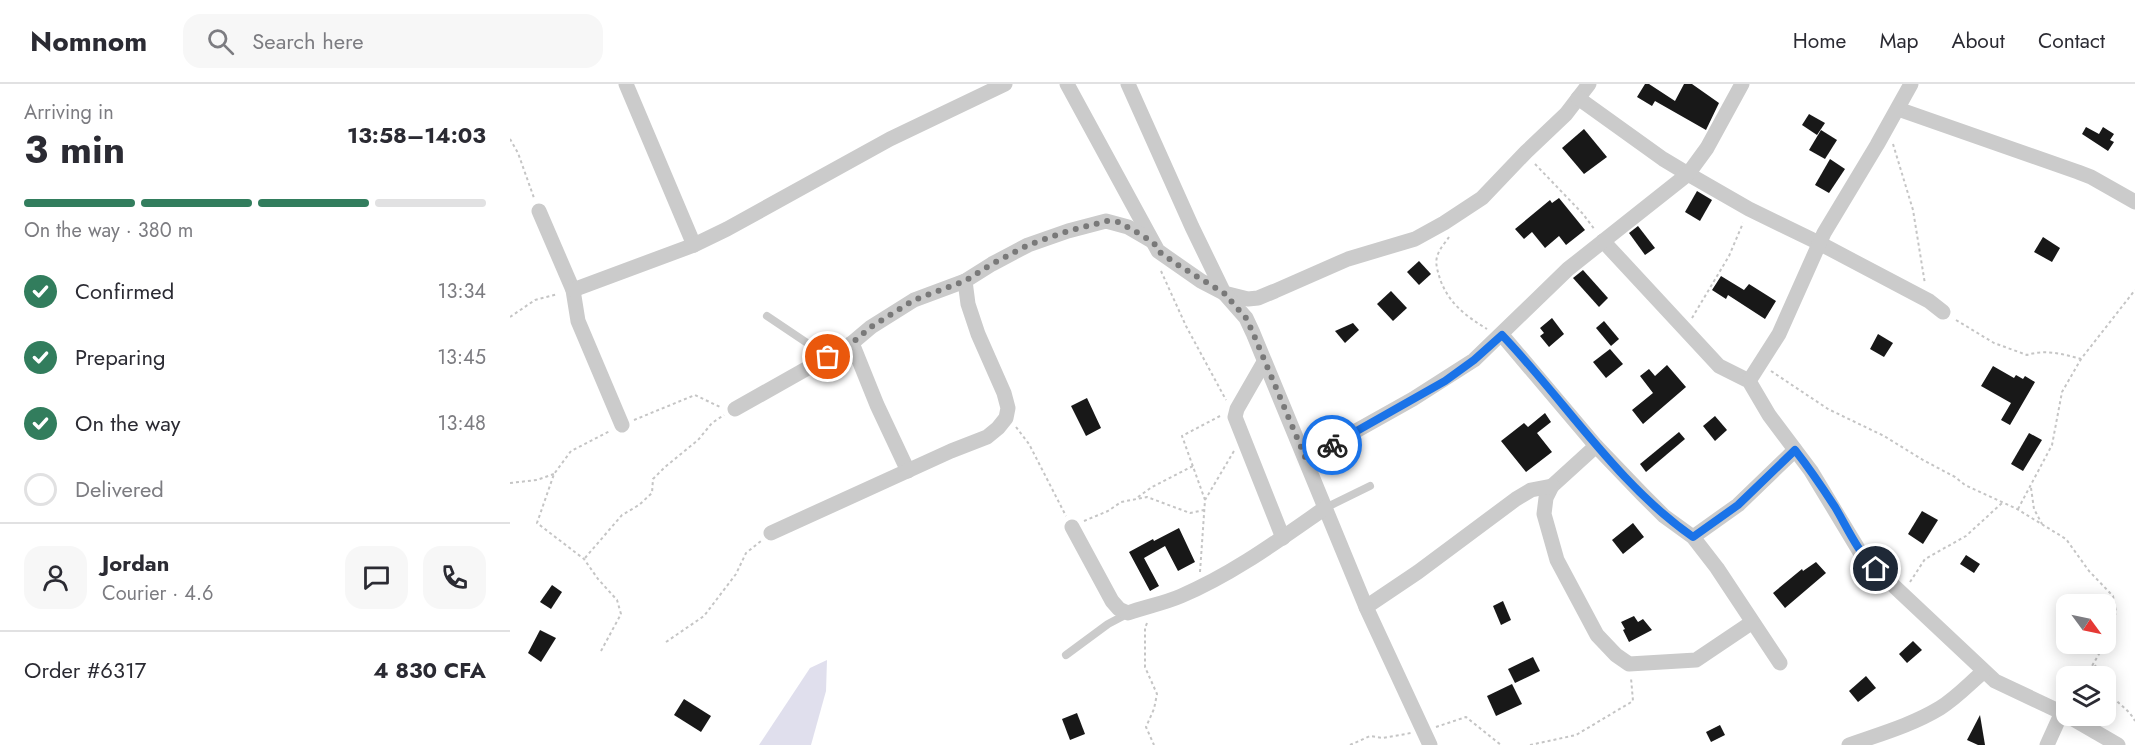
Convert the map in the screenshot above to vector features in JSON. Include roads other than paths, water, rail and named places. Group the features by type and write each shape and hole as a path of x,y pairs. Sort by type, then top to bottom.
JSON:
{"street":[{"path":"627,84 694,245"},
{"path":"573,290 694,245 890,139 1005,84"},
{"path":"1067,84 1156,247"},
{"path":"1128,84 1224,293 1246,318 1366,607 1427,738"},
{"path":"735,409 852,343 871,327 914,300 965,281 1028,245 1107,221 1118,222 1128,227 1196,278 1239,298 1258,298 1348,259 1415,239 1482,198 1552,128 1589,84"},
{"path":"1306,459 1445,381 1474,360 1568,269 1688,174 1707,148 1742,84"},
{"path":"1749,381 1761,365 1789,314 1819,243 1911,84"},
{"path":"1578,98 1663,159 1688,174 1749,209 1929,301 1943,312"},
{"path":"1898,109 2078,171 2135,202"},
{"path":"539,211 573,290 579,321 622,425"},
{"path":"1603,241 1719,366 1749,381 1769,415 1835,507 1863,556 1983,672 1995,681 2056,709"},
{"path":"771,533 836,502 987,437 1006,418 1008,408 1004,393 978,334 968,303 965,281"},
{"path":"1502,335 1596,446 1653,506 1693,537 1717,568 1780,663"},
{"path":"852,343 877,405 908,471"},
{"path":"1264,362 1233,414 1283,538"},
{"path":"1596,446 1552,486 1546,498 1544,514 1557,560 1598,635 1616,655 1629,664 1696,660 1752,623"},
{"path":"1693,537 1738,505 1795,450"},
{"path":"1366,607 1418,572 1516,499 1531,490 1552,486"},
{"path":"1072,527 1112,601 1119,609 1128,613 1180,597 1199,587 1283,538 1325,508"},
{"path":"1849,745 1889,732 1941,707 1983,672"},
{"path":"2047,745 2059,726"},
{"path":"2086,726 2118,745"}],"lane":[{"path":"767,316 828,357"},
{"path":"1325,508 1370,486"},
{"path":"1065,655 1108,624 1128,613"}]}
